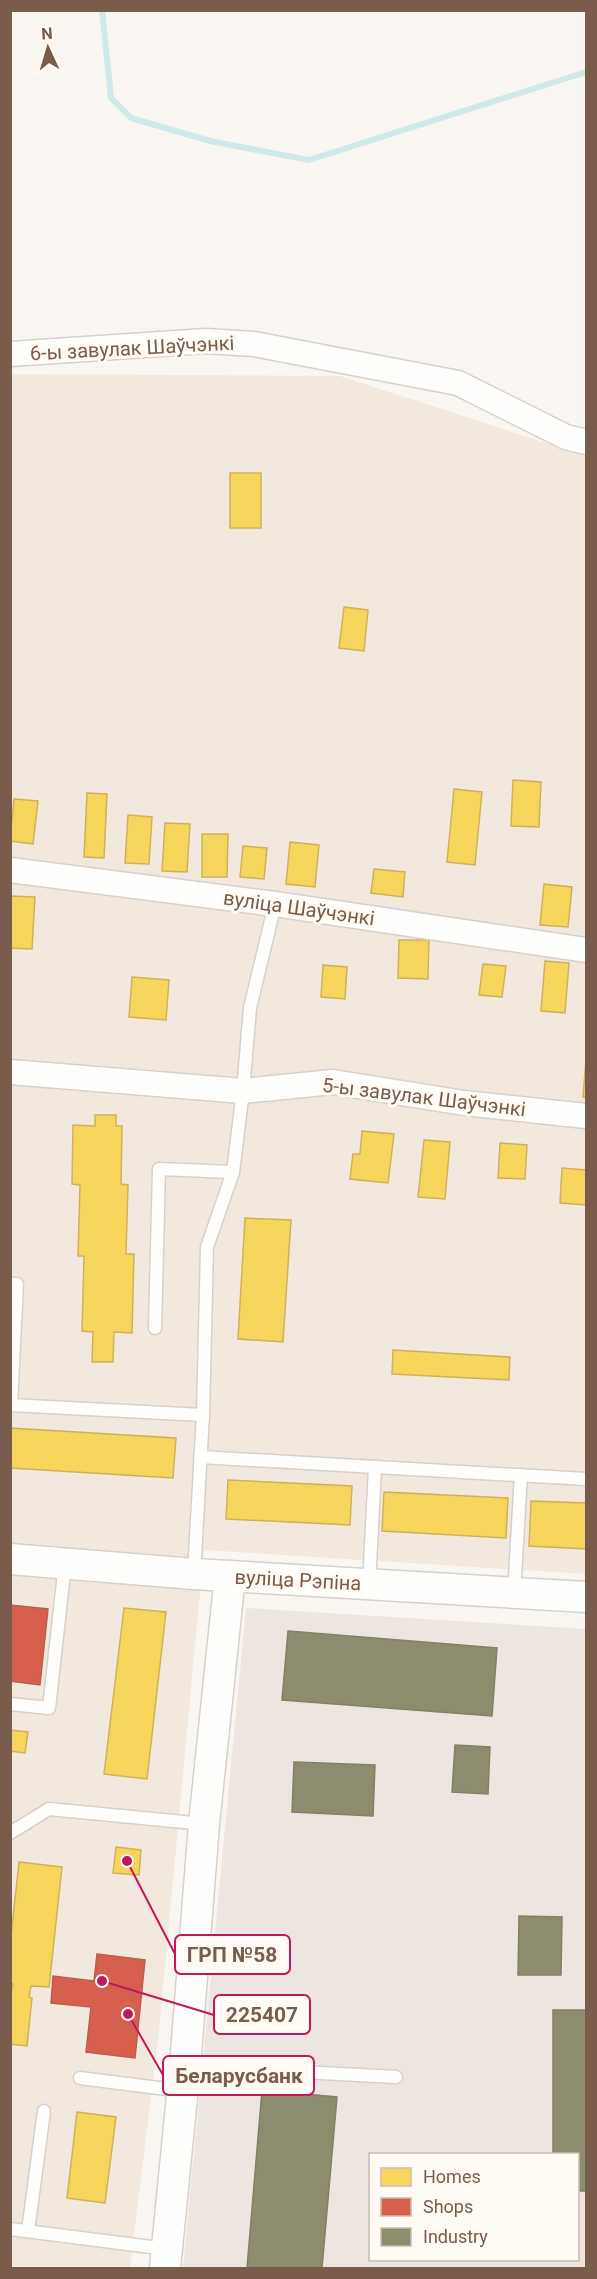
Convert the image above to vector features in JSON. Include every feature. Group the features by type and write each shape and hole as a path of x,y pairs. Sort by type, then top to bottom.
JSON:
{"street":[{"name":"6-ы завулак Шаўчэнкі","path":"10,354 206,341 254,344 458,383 566,437 586,442"},
{"name":"вуліца Шаўчэнкі","path":"10,870 275,904 586,950"},
{"name":"5-ы завулак Шаўчэнкі","path":"10,1072 243,1091 333,1082 464,1103 586,1116"},
{"name":"вуліца Рэпіна","path":"10,1559 194,1574 586,1597"},
{"path":"166,2259 184,2079 204,1824 230,1576"}],"lane":[{"path":"194,1574 203,1415 207,1247 233,1172 250,1008 275,904"},
{"path":"155,1328 159,1169 233,1172"},
{"path":"10,1284 17,1284 11,1405 203,1415"},
{"path":"200,1457 586,1479"},
{"path":"369,1585 375,1467"},
{"path":"514,1593 521,1475"},
{"path":"10,1704 48,1708 65,1564"},
{"path":"10,1833 50,1809 204,1824"},
{"path":"80,2078 396,2077"},
{"path":"28,2231 44,2111"},
{"path":"10,2229 166,2259"}],"shaded area":[{"path":"11,374 340,376 586,456 586,1574 204,1550 158,2040 130,2268 11,2268"},
{"path":"246,1608 586,1629 586,2268 183,2268"}],"building: Homes":[{"path":"230,473 261,473 261,528 230,528"},
{"path":"344,607 368,610 364,651 339,648"},
{"path":"513,780 541,782 539,827 511,826"},
{"path":"454,789 482,792 475,865 447,862"},
{"path":"87,793 107,794 104,858 84,857"},
{"path":"14,799 38,801 33,844 10,841"},
{"path":"128,815 152,817 149,864 125,863"},
{"path":"165,823 190,824 187,872 162,871"},
{"path":"202,834 228,834 227,877 202,877"},
{"path":"290,842 319,845 315,887 286,884"},
{"path":"243,846 267,848 264,879 240,877"},
{"path":"374,869 405,872 403,897 371,893"},
{"path":"544,884 572,887 568,927 540,925"},
{"path":"10,896 35,897 32,949 10,948"},
{"path":"399,940 429,940 428,979 398,978"},
{"path":"545,961 569,963 565,1013 541,1011"},
{"path":"483,964 506,966 502,997 479,995"},
{"path":"323,965 347,967 345,999 321,997"},
{"path":"132,977 169,980 166,1020 129,1017"},
{"path":"586,1060 586,1097 583,1097"},
{"path":"95,1115 116,1115 116,1126 122,1126 121,1184 128,1185 126,1254 134,1254 132,1333 114,1332 113,1362 92,1362 93,1332 82,1331 84,1256 78,1256 80,1185 72,1184 73,1125 95,1126"},
{"path":"362,1131 394,1134 388,1183 350,1179 353,1154 360,1154"},
{"path":"424,1140 450,1142 445,1199 418,1197"},
{"path":"500,1143 527,1145 525,1179 498,1178"},
{"path":"562,1168 586,1170 586,1205 560,1203"},
{"path":"245,1218 291,1220 283,1342 238,1339"},
{"path":"393,1350 510,1357 509,1380 392,1374"},
{"path":"10,1428 176,1438 173,1478 10,1468"},
{"path":"228,1480 352,1486 350,1525 226,1519"},
{"path":"384,1492 508,1498 506,1538 382,1531"},
{"path":"531,1501 586,1503 586,1549 529,1546"},
{"path":"124,1608 166,1612 147,1779 104,1774"},
{"path":"10,1730 28,1732 25,1753 10,1751"},
{"path":"116,1847 141,1850 139,1875 113,1873"},
{"path":"19,1862 62,1867 49,1987 31,1986 27,2046 10,2044 10,1996 13,1984 10,1983 10,1945"},
{"path":"77,2112 116,2117 105,2203 67,2198"}],"building: Shops":[{"path":"10,1605 48,1609 40,1685 10,1681"},
{"path":"97,1954 145,1960 135,2058 86,2052 91,2007 51,2003 53,1976 94,1981"}],"building: Industry":[{"path":"288,1631 497,1648 492,1716 282,1700"},
{"path":"455,1745 490,1747 488,1794 452,1792"},
{"path":"294,1762 375,1765 373,1816 292,1812"},
{"path":"519,1916 562,1917 561,1975 518,1975"},
{"path":"553,2010 586,2010 586,2191 579,2191 579,2153 553,2153"},
{"path":"262,2090 337,2097 322,2268 247,2268"}],"waterway":[{"path":"102,10 111,98 131,118 210,141 309,160 586,72"}],"place":[{"name":"ГРП №58","path":"127,1861"},
{"name":"225407","path":"102,1981"},
{"name":"Беларусбанк","path":"128,2014"}]}
